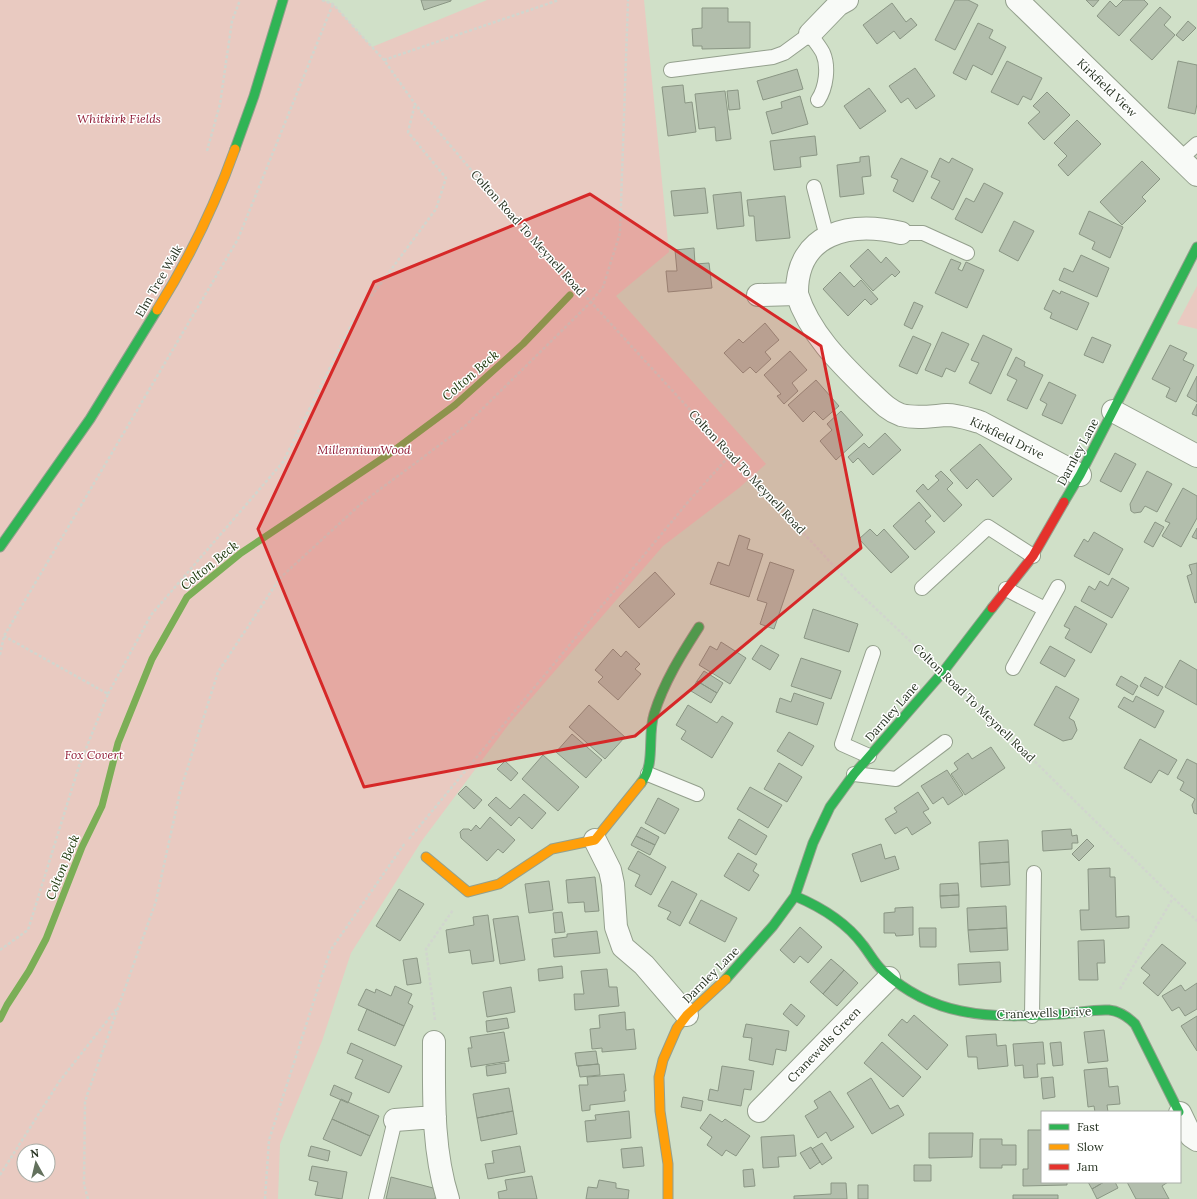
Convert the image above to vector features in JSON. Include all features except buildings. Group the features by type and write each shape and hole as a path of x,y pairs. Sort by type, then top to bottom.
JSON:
{"street":[{"name":"Elm Tree Walk","path":"0,547 90,419 180,273 222,185 256,89 278,21 283,0"},
{"path":"810,34 838,5 848,0"},
{"name":"Kirkfield View","path":"1017,0 1197,175"},
{"name":"Kirkfield Drive","path":"901,233 882,228 862,228 842,231 824,238 809,252 801,265 797,279 797,294 805,314 839,362 888,409 902,415 917,417 948,415 964,417 980,422 1080,475"},
{"name":"Darnley Lane","path":"668,1199 668,1164 660,1111 659,1077 668,1044 687,1015 725,980 773,926 795,896 813,843 830,807 869,756 943,672 1032,556 1080,475 1197,247"},
{"path":"758,295 797,294"},
{"path":"1113,411 1197,456"},
{"path":"426,857 468,892 499,884 552,849 596,840 648,774 653,716 668,676 699,627"},
{"path":"596,840 610,870 613,884 616,927 623,947 644,965 687,1015"},
{"name":"Cranewells Drive","path":"795,896 811,902 840,921 852,932 889,978 922,998 957,1011 989,1015 1032,1016 1108,1010 1123,1014 1135,1024 1179,1111"},
{"name":"Cranewells Green","path":"759,1111 889,978"},
{"path":"434,1042 434,1117 442,1180 448,1199"},
{"name":"Cranewells Drive","path":"1181,1115 1191,1136 1197,1140"},
{"path":"395,1120 434,1117"}],"lane":[{"path":"671,70 772,57 784,53 810,34 823,54 826,74 824,91 818,100"},
{"path":"1180,159 1197,144"},
{"path":"814,187 828,236"},
{"path":"901,233 923,233 968,253"},
{"path":"922,588 988,527 1032,556"},
{"path":"1013,668 1058,587"},
{"path":"1006,589 1045,610"},
{"path":"869,756 842,744 873,653"},
{"path":"854,774 896,779 945,742"},
{"path":"648,774 697,794"},
{"path":"1032,1016 1034,873"},
{"path":"376,1199 395,1120"}],"path":[{"path":"206,156 220,104 232,21 240,0"},
{"name":"Colton Road To Meynell Road","path":"322,0 334,4 384,60 414,104 496,199 855,589 943,672 1197,921"},
{"path":"384,60 559,0"},
{"path":"88,1199 84,1185 86,1101 156,901 180,792 218,672 280,578 363,502 464,426 591,302 603,287 620,233 628,0"},
{"path":"0,654 4,636 238,239 334,4"},
{"path":"0,950 28,930 79,766 108,694 151,615 283,462 353,321 436,209 446,178 408,132 414,104"},
{"path":"265,1199 268,1140 330,951 400,850 688,502 731,454"},
{"path":"4,636 108,694"},
{"path":"434,1042 434,1004 426,949 468,892"},
{"path":"1108,1010 1173,898"},
{"path":"0,1175 59,1082 120,1006"}],"highlighted area":[{"path":"590,194 821,346 861,548 635,736 364,787 258,529 374,282"}],"green space":[{"path":"0,0 322,0 333,4 372,47 487,0 644,0 669,252 616,296 766,464 739,488 663,546 509,724 421,842 351,953 322,1041 280,1144 278,1199 0,1199"},
{"path":"1197,286 1197,329 1177,324"}],"waterway":[{"name":"Colton Beck","path":"0,1019 7,1005 29,971 46,939 82,847 102,806 118,743 152,659 187,597 241,553 389,454 455,405 523,344 570,295"}],"traffic: fast":[{"path":"235,149 254,96 283,0"},
{"path":"1064,502 1080,475 1197,247"},
{"path":"0,547 90,419 157,310"},
{"path":"726,979 773,926 795,896 813,843 830,807 854,774 943,672 992,608"},
{"path":"641,783 646,776 650,759 652,723 658,702 674,669 699,627"},
{"path":"795,896 823,910 841,922 863,945 877,965 900,985 909,991 939,1005 961,1011 999,1016 1069,1014 1103,1010 1109,1010 1123,1015 1135,1024 1178,1111"}],"traffic: slow":[{"path":"157,310 180,271 210,211 235,149"},
{"path":"426,857 468,892 499,884 552,849 595,840 641,783"},
{"path":"668,1199 668,1164 660,1111 659,1077 663,1060 677,1028 687,1015 726,979"}],"traffic: jam":[{"path":"992,608 1033,556 1064,502"}],"park label":[{"name":"Whitkirk Fields","path":"119,119"},
{"name":"MillenniumWood","path":"364,450"},
{"name":"Fox Covert","path":"94,755"}]}
